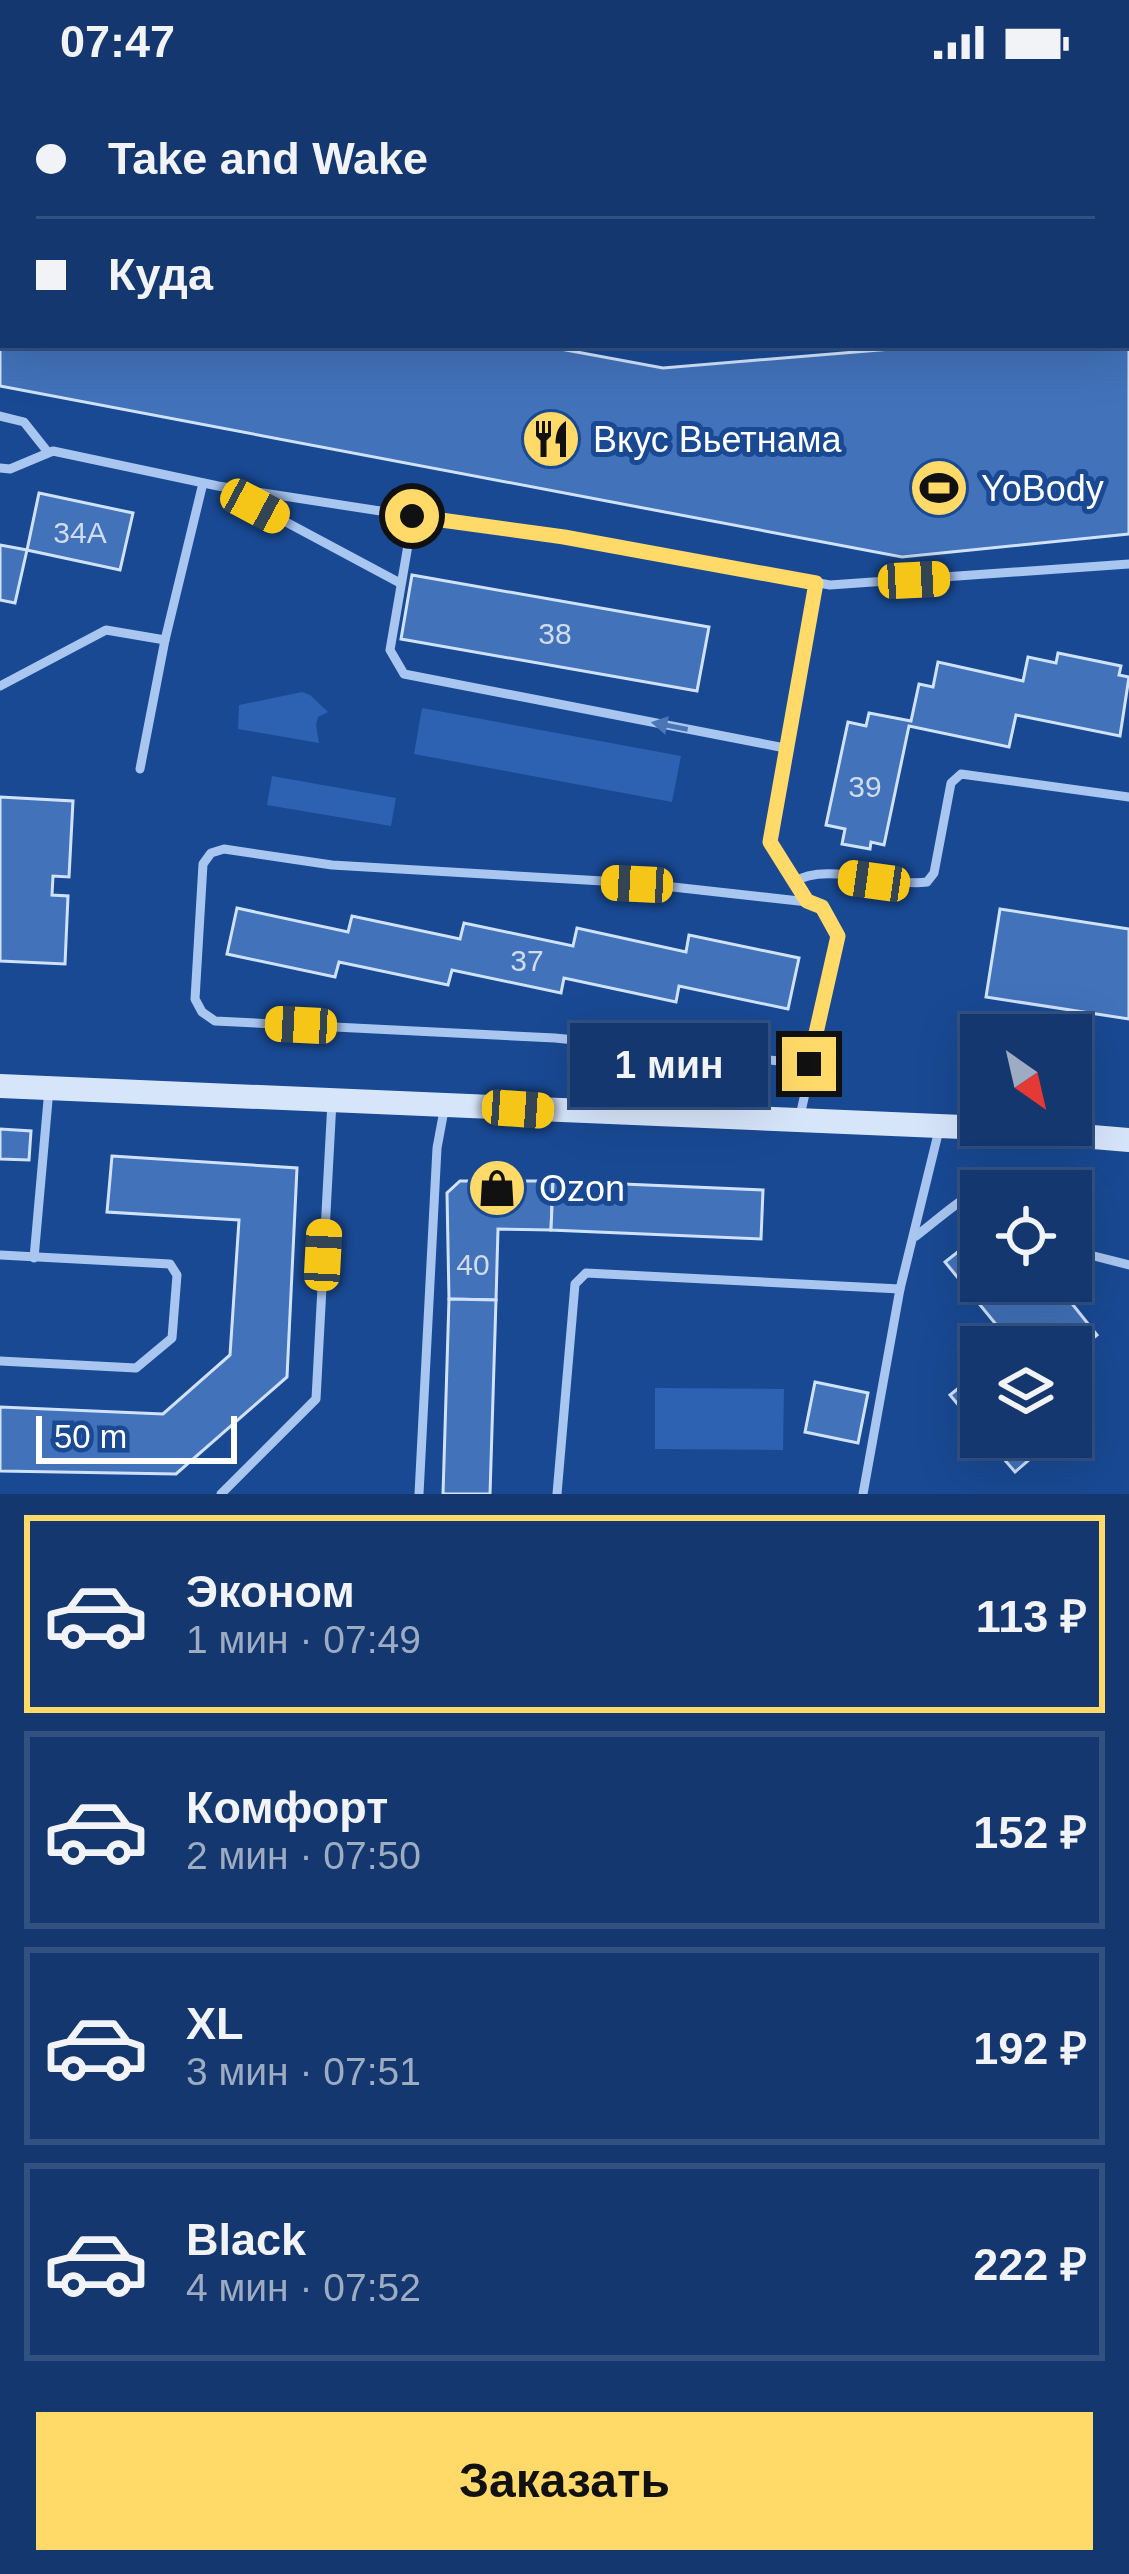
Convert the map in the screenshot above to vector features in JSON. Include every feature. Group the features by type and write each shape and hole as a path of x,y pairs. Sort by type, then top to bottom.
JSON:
{"street":[{"path":"0,1086 940,1126 1129,1140"}],"lane":[{"path":"0,416 24,422 47,452"},
{"path":"0,468 10,469 47,452 218,486 564,537 816,583 998,576 1129,564"},
{"path":"140,769 203,483"},
{"path":"218,486 400,583"},
{"path":"412,516 390,650 397,667 411,677 785,748"},
{"path":"807,901 770,842 816,583"},
{"path":"0,686 106,630 165,640"},
{"path":"794,882 813,872 874,881 928,882 934,873 951,783 961,774 1129,797"},
{"path":"799,1121 839,941 826,912 807,901 637,884 332,865 217,849 203,864 195,999 214,1021 555,1038 809,1064"},
{"path":"34,1258 50,1089"},
{"path":"220,1494 316,1399 332,1101"},
{"path":"418,1494 437,1148 445,1104"},
{"path":"863,1494 900,1289 940,1126"},
{"path":"916,1236 960,1206"},
{"path":"0,1256 173,1266 178,1275 173,1335 133,1369 0,1361"},
{"path":"1092,1256 1129,1265"},
{"path":"557,1494 575,1284 586,1274 900,1289"}],"shaded area":[{"path":"302,692 328,712 318,717 319,743 238,729 239,705"},
{"path":"422,708 681,756 672,802 414,754"},
{"path":"272,776 396,798 391,826 267,805"},
{"path":"655,1388 784,1389 783,1450 655,1449"}],"building":[{"path":"0,348 555,348 663,368 904,348 1129,348 1129,534 902,557 0,386"},
{"path":"39,493 133,513 120,570 27,550"},
{"path":"0,545 27,550 15,603 0,600"},
{"path":"412,575 709,627 697,691 401,639"},
{"path":"1058,653 1121,666 1119,675 1129,677 1120,736 1016,715 1009,747 909,726 884,845 871,842 870,849 842,844 845,829 826,825 848,722 866,726 869,713 911,721 919,684 933,687 938,662 1023,681 1028,657 1056,663"},
{"path":"0,797 73,801 69,877 53,876 52,895 68,896 65,964 0,961"},
{"path":"237,908 348,932 352,916 460,939 464,923 573,946 577,928 686,952 689,935 799,958 788,1009 679,986 676,1002 564,978 561,993 452,970 448,985 339,962 335,977 227,954"},
{"path":"1000,909 1129,929 1129,1019 986,997"},
{"path":"0,1129 31,1131 29,1160 0,1159"},
{"path":"112,1156 297,1168 287,1377 176,1474 0,1471 0,1407 163,1414 230,1355 239,1220 107,1212"},
{"path":"460,1181 553,1181 551,1230 498,1229 496,1300 449,1299 447,1193"},
{"path":"553,1181 763,1190 761,1239 551,1230"},
{"path":"960,1250 960,1280 945,1262"},
{"path":"449,1299 496,1300 490,1494 443,1494"},
{"path":"978,1302 1071,1302 1090,1326 997,1326"},
{"path":"815,1382 868,1393 858,1443 805,1432"},
{"path":"960,1387 960,1407 950,1395"},
{"path":"1003,1458 1031,1458 1015,1472"}],"place":[{"name":"Вкус Вьетнама","path":"551,439"},
{"name":"YoBody","path":"939,488"},
{"name":"Ozon","path":"497,1188"}],"route":[{"path":"412,516 564,537 816,583 770,842 807,901 826,912 839,941 809,1064"}]}
